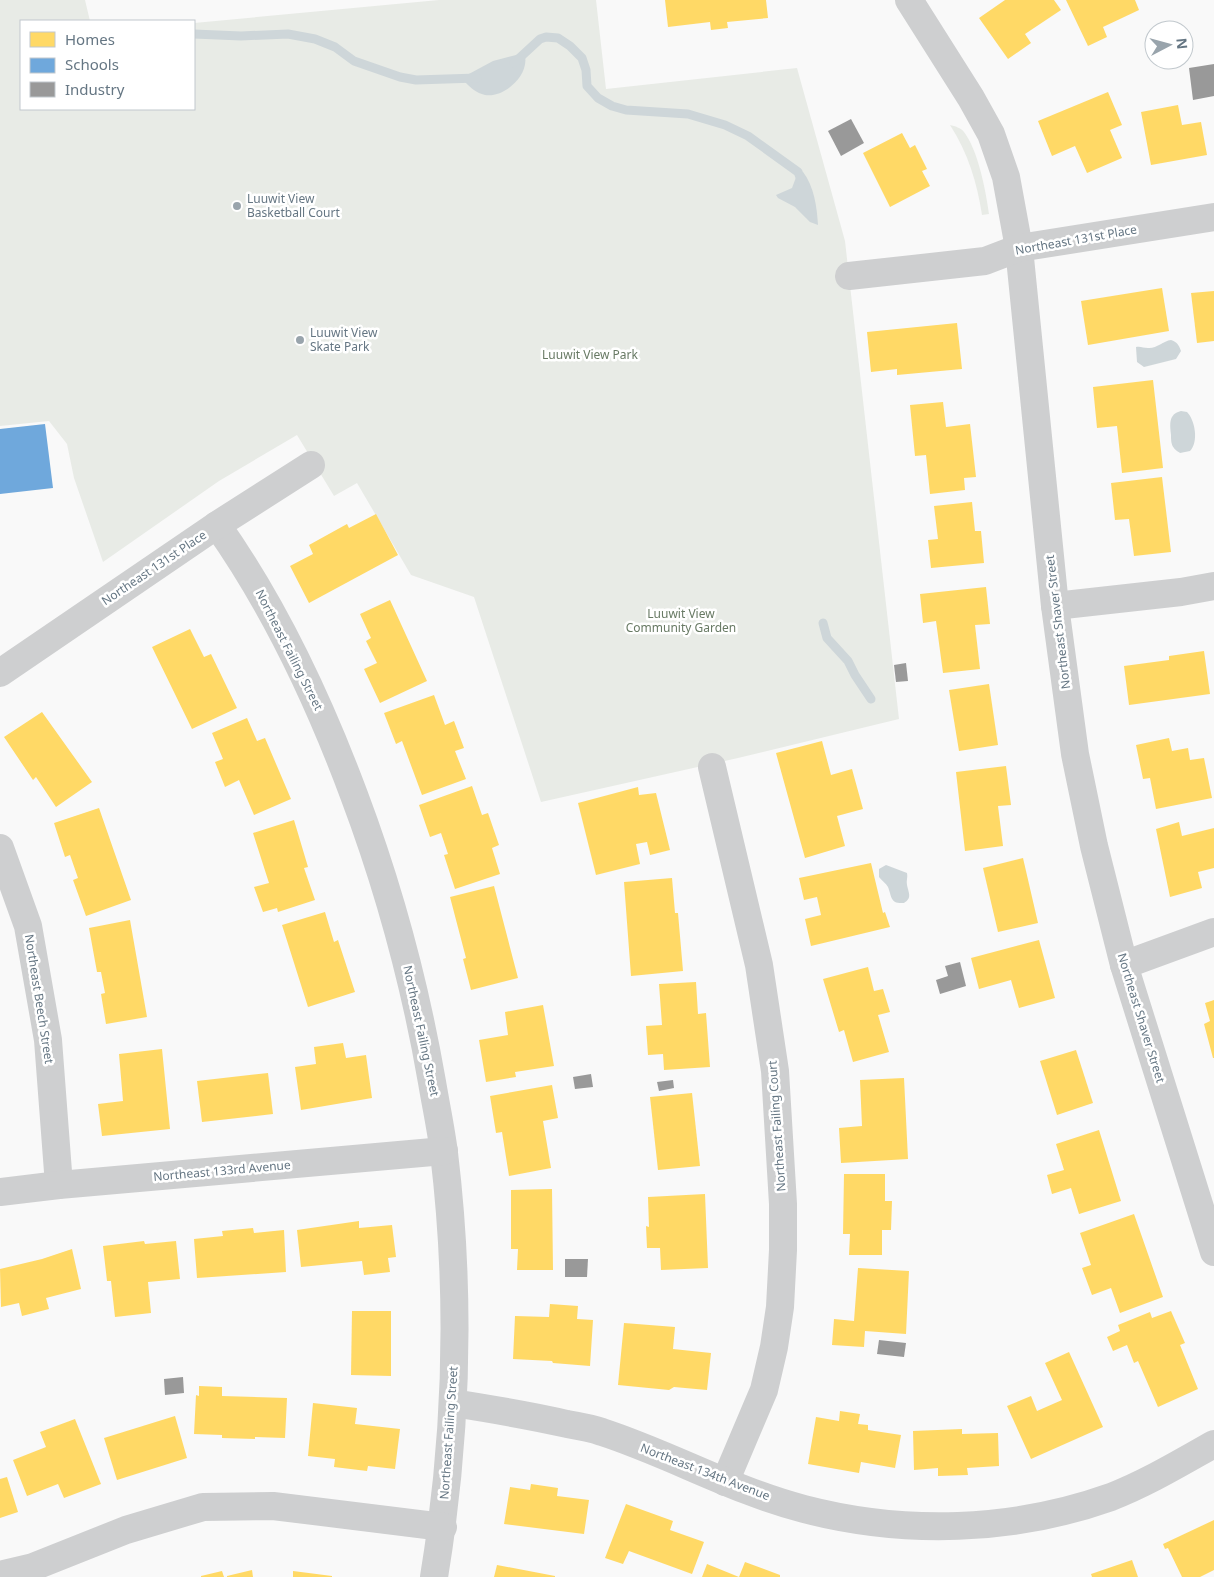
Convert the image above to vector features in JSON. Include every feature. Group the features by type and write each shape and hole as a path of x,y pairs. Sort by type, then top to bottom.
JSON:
{"street":[{"name":"Northeast Shaver Street","path":"909,0 971,98 991,134 1006,177 1019,248 1055,606 1075,754 1094,846 1124,965 1214,1252"},
{"name":"Northeast 131st Place","path":"849,276 985,261 1019,248 1214,216"},
{"name":"Northeast 131st Place","path":"0,673 217,525 311,465"},
{"name":"Northeast Failing Street","path":"217,525 237,553 292,651 335,744 374,848 404,949 427,1052 444,1152 454,1295 453,1402 442,1527 434,1577"},
{"path":"1055,606 1181,592 1214,586"},
{"name":"Northeast Failing Court","path":"712,767 759,966 775,1071 783,1204 780,1307 774,1347 764,1390 725,1482"},
{"name":"Northeast Beech Street","path":"0,848 28,926 48,1040 59,1185"},
{"path":"1124,965 1214,932"},
{"name":"Northeast 133rd Avenue","path":"0,1192 59,1185 444,1152"},
{"name":"Northeast 134th Avenue","path":"453,1402 602,1431 725,1482 803,1509 859,1520 916,1526 969,1526 1012,1521 1060,1512 1111,1497 1152,1479 1214,1444"},
{"path":"0,1575 33,1567 126,1530 203,1507 273,1506 442,1527"}],"green space":[{"name":"Luuwit View Park","path":"0,0 85,0 90,20 20,20 20,110 195,110 195,23 439,0 596,0 606,89 797,68 845,241 899,719 738,758 541,802 474,597 411,575 357,483 334,496 297,435 219,481 103,562 74,478 67,444 49,421 0,426"},
{"path":"950,125 958,127 963,131 973,149 983,183 989,214 982,215 971,168 962,146"}],"shaded area":[{"path":"520,54 525,56 523,71 514,84 500,93 485,95 474,90 465,82 467,75 493,61"},
{"path":"798,172 803,172 812,190 816,204 818,225 810,222 795,207 776,195 792,188"},
{"path":"1171,340 1178,344 1181,351 1176,359 1144,367 1137,362 1136,347 1151,348"},
{"path":"1181,411 1187,412 1190,416 1194,425 1195,437 1190,451 1180,453 1172,445 1170,424 1172,417"},
{"path":"886,865 907,873 909,896 904,903 894,901 887,886 879,877 879,869"}],"building: Homes":[{"path":"665,0 766,0 768,18 727,22 728,28 711,30 710,22 668,27"},
{"path":"1005,0 1054,0 1061,10 1025,34 1031,43 1008,59 979,18"},
{"path":"1066,0 1135,0 1139,10 1103,27 1107,37 1088,46"},
{"path":"1108,92 1122,125 1110,130 1122,158 1087,173 1075,146 1052,156 1038,121"},
{"path":"1178,105 1182,125 1201,122 1207,155 1151,165 1141,112"},
{"path":"902,133 910,148 915,145 927,169 922,171 930,186 890,207 863,153"},
{"path":"1162,288 1169,331 1088,345 1081,301"},
{"path":"1214,291 1214,341 1197,343 1191,293"},
{"path":"957,323 962,369 897,375 897,369 871,372 867,332"},
{"path":"1153,380 1163,468 1122,473 1117,426 1097,428 1093,387"},
{"path":"943,402 946,427 970,424 976,477 964,478 965,490 930,494 926,455 915,456 910,405"},
{"path":"1162,477 1171,552 1134,556 1129,519 1115,520 1111,483"},
{"path":"972,502 975,531 981,531 984,563 931,568 928,540 938,539 934,506"},
{"path":"376,514 398,555 309,603 290,566 313,554 309,545 347,524 349,528"},
{"path":"986,587 990,624 975,625 980,669 943,673 936,621 923,623 920,594"},
{"path":"390,600 427,681 380,703 364,669 377,663 366,641 371,638 360,614"},
{"path":"190,629 204,657 211,654 237,708 192,729 152,647"},
{"path":"1204,651 1210,694 1129,705 1124,666 1169,660 1169,656"},
{"path":"989,684 998,745 959,751 949,690"},
{"path":"434,695 445,725 454,721 464,748 455,751 466,779 422,795 402,741 396,744 384,713"},
{"path":"42,712 92,782 56,807 36,777 33,780 4,737"},
{"path":"247,718 257,741 265,738 291,799 254,815 239,780 225,787 215,762 223,759 212,733"},
{"path":"1169,738 1172,751 1188,748 1190,760 1204,758 1212,798 1156,809 1150,778 1143,779 1136,745"},
{"path":"822,741 831,775 852,769 863,809 837,816 845,846 805,858 776,753"},
{"path":"1006,766 1011,805 998,806 1003,846 965,851 956,772"},
{"path":"472,786 482,815 488,813 499,845 492,848 500,874 455,889 444,855 448,854 441,833 430,837 419,805"},
{"path":"638,787 639,795 656,793 670,850 650,855 647,842 636,844 640,864 596,875 578,803"},
{"path":"99,808 131,900 86,916 73,880 78,878 70,855 65,857 54,823"},
{"path":"294,820 308,867 304,868 315,900 278,912 277,908 263,912 254,887 269,883 253,833"},
{"path":"1179,822 1182,836 1214,828 1214,868 1198,872 1202,888 1170,897 1156,829"},
{"path":"1023,858 1038,923 998,932 983,868"},
{"path":"871,863 883,913 885,912 890,927 811,946 805,919 821,915 817,897 804,900 799,878"},
{"path":"672,878 675,913 678,913 683,971 631,976 624,882"},
{"path":"494,886 518,978 471,990 463,959 466,958 450,897"},
{"path":"325,912 334,942 338,940 355,992 308,1007 282,925"},
{"path":"130,920 147,1017 106,1024 101,994 105,993 101,972 97,972 89,928"},
{"path":"1039,940 1055,998 1019,1008 1011,980 979,989 971,958"},
{"path":"868,967 874,991 883,989 890,1012 878,1015 889,1052 853,1062 844,1030 839,1032 823,979"},
{"path":"696,982 698,1014 706,1013 710,1067 664,1070 663,1054 648,1055 646,1026 662,1025 659,984"},
{"path":"1214,1000 1213,1058 1204,1024 1210,1021 1205,1003"},
{"path":"543,1005 554,1066 515,1072 516,1077 486,1082 479,1040 508,1035 505,1012"},
{"path":"343,1043 346,1058 366,1055 372,1098 301,1110 295,1067 316,1064 314,1047"},
{"path":"162,1049 170,1129 102,1136 98,1104 123,1101 119,1054"},
{"path":"1076,1050 1093,1103 1057,1115 1040,1061"},
{"path":"268,1073 273,1114 202,1122 197,1081"},
{"path":"904,1078 908,1159 841,1163 839,1128 862,1126 860,1080"},
{"path":"552,1085 558,1118 543,1121 551,1168 509,1176 502,1132 496,1133 490,1096"},
{"path":"692,1093 700,1166 658,1170 650,1097"},
{"path":"1099,1130 1121,1201 1079,1214 1071,1188 1052,1194 1047,1175 1064,1170 1056,1144"},
{"path":"844,1174 885,1174 885,1201 892,1201 891,1230 882,1230 882,1255 849,1255 850,1234 843,1234"},
{"path":"552,1189 553,1270 517,1270 518,1249 511,1249 511,1190"},
{"path":"705,1194 708,1268 661,1270 660,1248 647,1248 646,1226 649,1227 648,1197"},
{"path":"1134,1214 1163,1297 1120,1313 1111,1288 1092,1295 1082,1268 1091,1265 1080,1233"},
{"path":"359,1221 359,1228 392,1225 396,1257 388,1258 390,1272 364,1275 362,1261 301,1267 297,1230"},
{"path":"253,1228 254,1233 284,1230 286,1272 197,1278 194,1239 223,1236 222,1231"},
{"path":"144,1241 145,1244 176,1241 180,1279 148,1282 151,1313 115,1317 111,1281 107,1281 103,1246"},
{"path":"72,1249 81,1289 46,1298 49,1309 22,1316 19,1303 1,1307 0,1269 42,1259"},
{"path":"858,1268 909,1271 906,1334 865,1331 864,1347 832,1345 834,1319 854,1321"},
{"path":"550,1304 578,1306 577,1319 593,1320 590,1366 553,1363 552,1361 513,1359 515,1316 549,1317"},
{"path":"352,1311 391,1311 391,1376 351,1375"},
{"path":"1171,1311 1185,1343 1180,1345 1198,1389 1158,1407 1138,1361 1134,1363 1127,1345 1113,1351 1107,1337 1120,1331 1118,1325 1150,1312 1152,1318"},
{"path":"624,1323 675,1327 673,1349 711,1353 707,1390 674,1387 669,1390 618,1385"},
{"path":"1069,1352 1103,1427 1031,1459 1007,1406 1031,1396 1037,1411 1062,1400 1045,1363"},
{"path":"199,1386 222,1387 222,1396 287,1398 285,1438 222,1438 222,1435 194,1434 196,1395 199,1396"},
{"path":"313,1403 357,1408 355,1424 400,1429 395,1469 368,1466 367,1471 334,1467 335,1459 308,1456"},
{"path":"840,1411 860,1414 858,1424 868,1425 868,1430 901,1435 895,1468 861,1462 859,1473 808,1464 816,1417 839,1421"},
{"path":"175,1416 187,1458 117,1480 104,1438"},
{"path":"75,1419 101,1484 64,1498 58,1484 27,1496 13,1460 46,1447 40,1432"},
{"path":"962,1429 962,1434 998,1433 999,1466 967,1468 968,1475 938,1476 938,1468 914,1470 913,1431"},
{"path":"7,1477 18,1512 0,1518 0,1479"},
{"path":"531,1484 558,1488 557,1496 589,1500 584,1534 504,1524 510,1487 530,1490"},
{"path":"626,1504 673,1521 670,1530 704,1542 692,1574 629,1551 623,1564 605,1558"},
{"path":"1214,1520 1214,1570 1200,1577 1182,1577 1168,1548 1165,1549 1163,1544"},
{"path":"1132,1560 1138,1577 1092,1577 1091,1574"},
{"path":"745,1562 780,1575 780,1577 739,1577"},
{"path":"707,1564 739,1577 702,1577"},
{"path":"497,1565 555,1576 555,1577 494,1577"},
{"path":"252,1570 253,1577 227,1577 227,1576"},
{"path":"222,1571 224,1577 201,1577 201,1576"},
{"path":"293,1571 332,1576 332,1577 293,1577"}],"building: Schools":[{"path":"45,424 53,488 0,494 0,429"}],"building: Industry":[{"path":"1214,64 1214,96 1193,100 1189,70 1194,70 1194,67"},
{"path":"851,119 864,143 841,156 828,131"},
{"path":"906,663 908,681 896,682 894,665"},
{"path":"960,962 966,986 940,994 936,980 948,976 945,966"},
{"path":"591,1074 593,1087 575,1089 573,1077"},
{"path":"673,1080 674,1088 659,1091 657,1082"},
{"path":"565,1259 588,1259 587,1277 565,1277"},
{"path":"879,1340 906,1343 904,1357 877,1354"},
{"path":"183,1377 184,1393 165,1395 164,1379"}],"waterway":[{"path":"195,34 241,36 288,34 315,39 335,47 354,61 400,77 416,80 477,78"},
{"path":"514,63 540,39 546,37 558,38 570,46 582,58 586,70 587,86 598,98 612,106 626,110 688,114 725,125 748,136 798,172 802,182"},
{"path":"823,623 827,638 848,661 871,699"}],"place":[{"name":"Luuwit View Basketball Court","path":"237,206"},
{"name":"Luuwit View Skate Park","path":"300,340"}],"park label":[{"name":"Luuwit View Community Garden","path":"681,621"}]}
